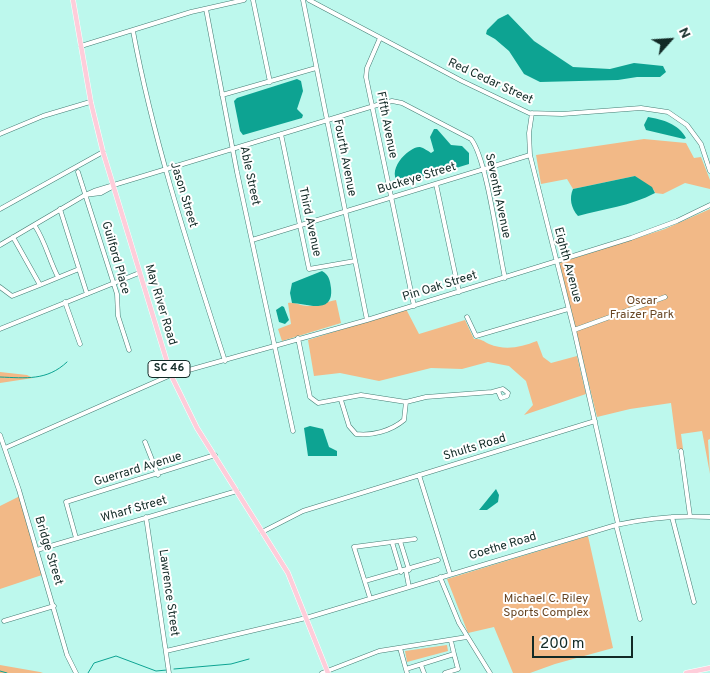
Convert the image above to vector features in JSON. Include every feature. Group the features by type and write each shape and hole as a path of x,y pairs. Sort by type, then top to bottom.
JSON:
{"main road":[{"name":"May River Road","path":"73,0 90,102 112,187 171,376 197,428 288,573 326,672"},
{"path":"686,673 710,668"}],"street":[{"path":"81,46 206,9 244,0"},
{"path":"253,0 270,82"},
{"name":"Fourth Avenue","path":"303,0 367,320"},
{"name":"Red Cedar Street","path":"310,0 495,98 532,113 562,114 641,108 668,112 687,125 701,144 710,171"},
{"name":"Able Street","path":"206,9 233,149 293,431"},
{"name":"Jason Street","path":"133,32 142,81 164,170 225,361"},
{"name":"Fifth Avenue","path":"380,38 367,68 366,77 414,306"},
{"path":"222,95 316,68"},
{"name":"Seventh Avenue","path":"0,245 85,195 392,101 402,103 471,139 476,145 483,169 505,278"},
{"path":"0,134 42,116 90,102"},
{"name":"Eighth Avenue","path":"532,113 529,134 530,155 595,421"},
{"name":"Third Avenue","path":"281,134 309,268 355,261"},
{"path":"0,209 103,152"},
{"name":"Buckeye Street","path":"252,240 530,155"},
{"name":"Guilford Place","path":"78,172 113,283 118,316 129,350"},
{"path":"436,184 458,292"},
{"name":"Pin Oak Street","path":"5,448 171,376 505,278 661,227 710,205"},
{"path":"60,209 87,294"},
{"path":"35,226 47,247 58,277"},
{"path":"13,237 40,285"},
{"path":"0,288 12,296 79,269"},
{"path":"0,329 139,273"},
{"path":"574,330 665,297"},
{"path":"65,302 80,344"},
{"path":"467,317 476,336 568,309"},
{"path":"298,338 310,397 318,403 361,395 406,402 445,394 498,391"},
{"path":"341,400 349,426 356,434 367,436 396,427 404,420 406,402"},
{"path":"595,421 640,619"},
{"name":"Shults Road","path":"262,532 303,511 595,421"},
{"name":"Bridge Street","path":"0,435 54,606 67,656 76,673"},
{"path":"145,442 158,475"},
{"path":"680,451 690,516"},
{"name":"Guerrard Avenue","path":"76,538 66,502 158,475 215,455"},
{"path":"418,475 450,574"},
{"name":"Wharf Street","path":"37,550 238,491"},
{"name":"Lawrence Street","path":"146,517 169,673"},
{"path":"672,517 694,602"},
{"name":"Goethe Road","path":"166,651 306,618 617,524 672,517 710,518"},
{"path":"370,598 354,546 415,539"},
{"path":"392,542 405,571"},
{"path":"400,542 409,587"},
{"path":"365,581 438,560"},
{"path":"440,577 452,608 467,637 490,673"},
{"path":"4,621 54,606"},
{"path":"326,672 379,651 451,642 467,637"},
{"path":"445,673 458,669 451,642"},
{"path":"400,648 406,671 454,654"},
{"path":"422,664 424,673"}],"green space":[{"path":"644,139 686,143 694,158 701,157 710,180 710,189 685,183 663,194 655,193 654,190 635,176 573,189 567,179 541,184 536,155"},
{"name":"Oscar Fraizer Park","path":"710,209 710,439 708,440 710,474 702,431 681,434 683,449 677,449 671,403 630,409 597,417 559,263 665,229"},
{"path":"336,300 341,323 282,341 278,329 291,324 288,303 312,306"},
{"path":"406,309 419,334 465,320 474,339 495,346 513,347 537,341 543,357 551,363 577,356 586,394 524,415 533,405 526,381 509,366 488,362 462,369 431,368 379,381 340,373 314,376 308,340"},
{"path":"0,372 27,375 33,378 0,383"},
{"path":"20,496 42,575 0,589 0,506"},
{"name":"Michael C. Riley Sports Complex","path":"588,536 613,648 530,673 513,673 494,627 468,633 447,579"},
{"path":"447,645 448,651 407,662 405,651"},
{"path":"0,665 40,672 43,673 0,673"}],"shaded area":[{"path":"508,14 534,41 573,67 610,69 634,63 663,66 666,72 660,77 540,82 524,74 509,51 486,34 487,30 498,19"},
{"path":"297,79 301,81 303,91 297,109 303,115 302,118 243,135 240,131 234,101 237,98"},
{"path":"648,117 674,126 686,138 646,130 644,125"},
{"path":"434,129 437,129 451,145 462,146 469,153 469,164 401,185 396,180 396,167 404,155 415,148 421,147 431,153 434,151 430,137"},
{"path":"635,176 652,187 655,193 627,204 578,216 574,210 571,203 573,189"},
{"path":"322,271 328,276 331,288 331,297 328,302 317,306 292,303 290,293 292,283"},
{"path":"282,306 289,320 285,324 279,322 276,310"},
{"path":"310,426 323,429 329,447 337,451 337,456 308,456 304,428"},
{"path":"496,489 499,495 498,502 487,510 479,510"}],"waterway":[{"path":"0,377 36,377 52,372 67,362"},
{"path":"88,673 94,663 116,656 156,671 167,670"},
{"path":"174,669 231,664 249,659"},
{"path":"0,671 7,673"}]}
